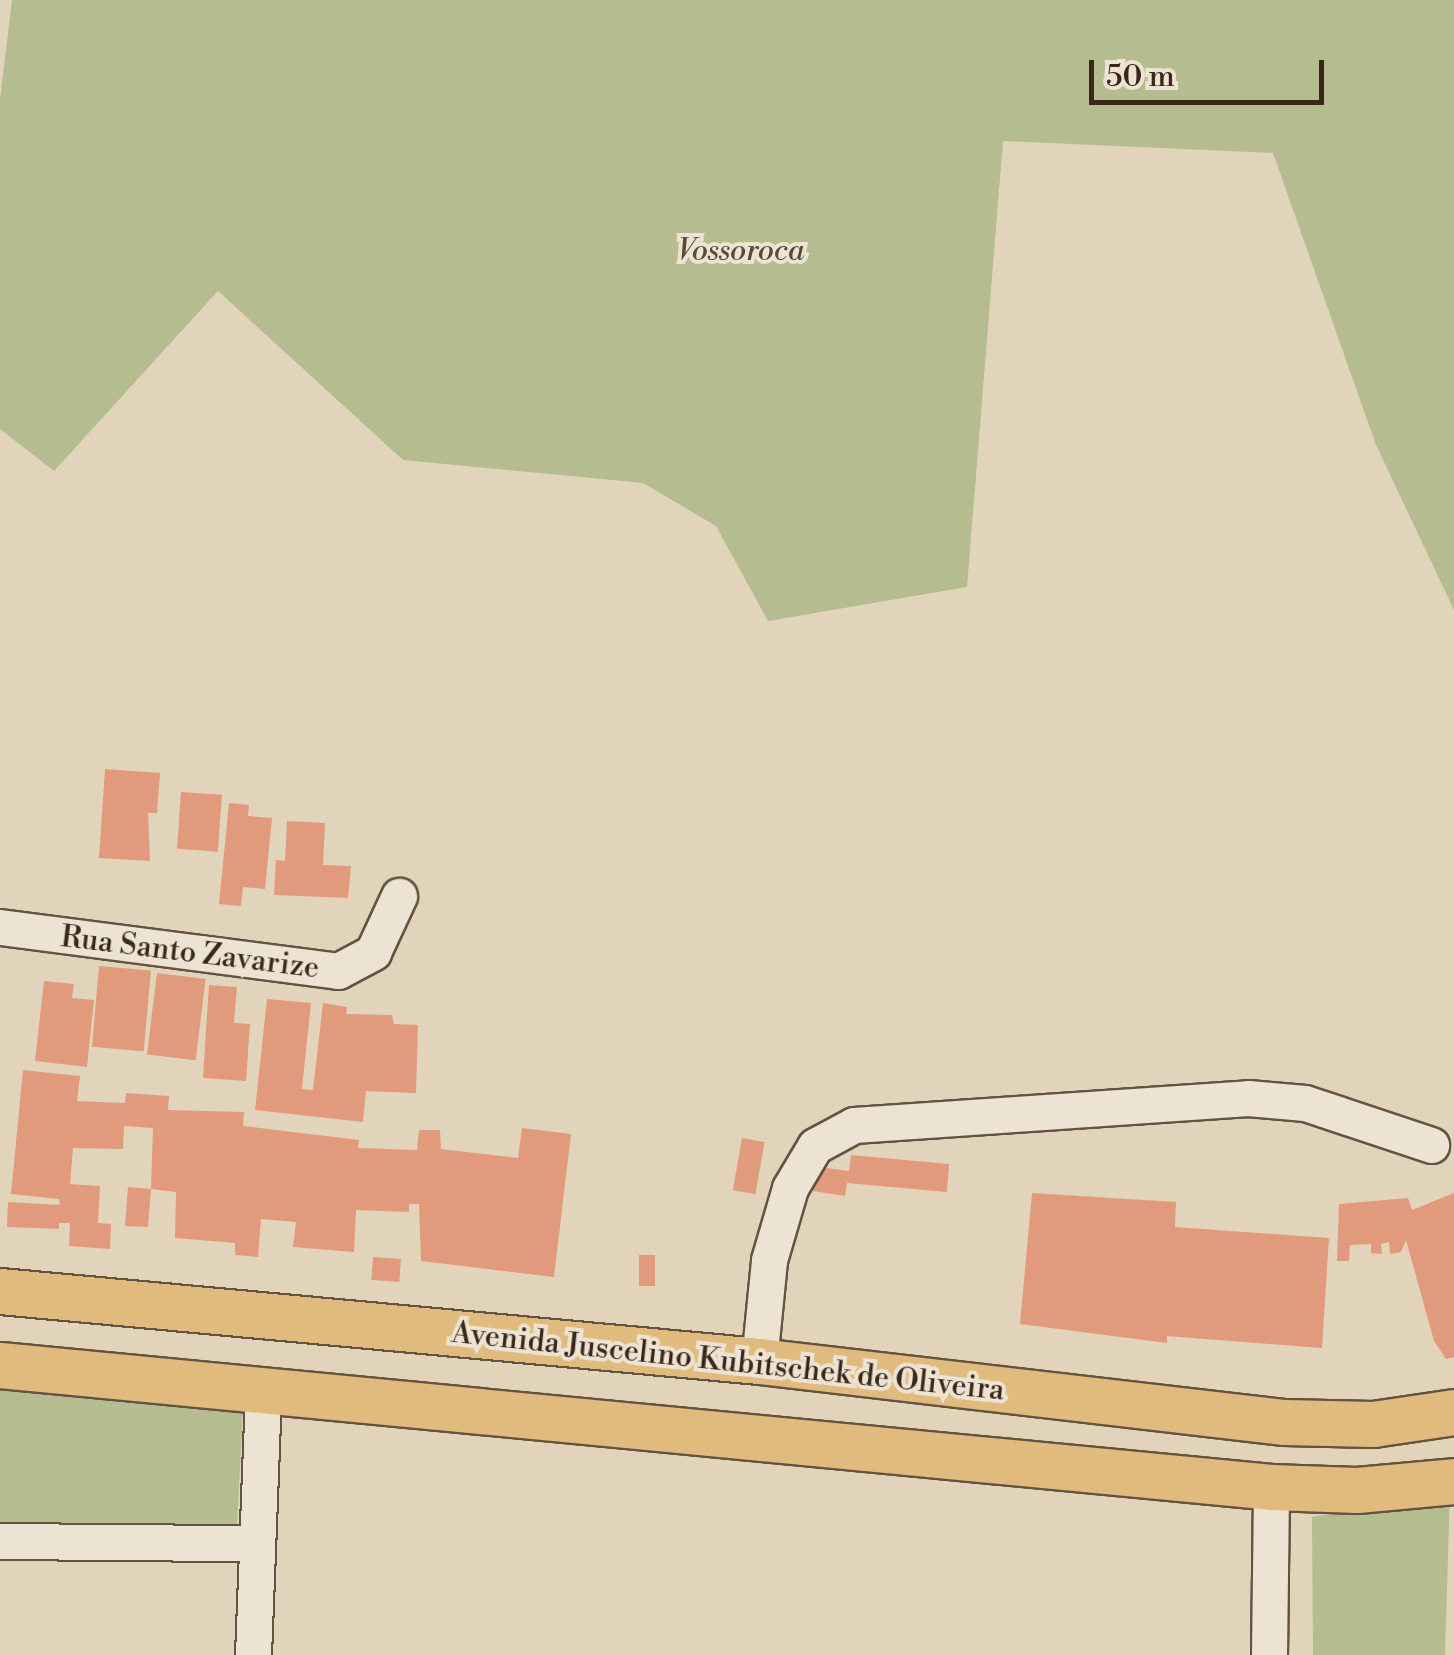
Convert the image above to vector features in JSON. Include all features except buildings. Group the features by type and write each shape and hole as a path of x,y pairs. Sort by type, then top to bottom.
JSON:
{"main road":[{"name":"Avenida Juscelino Kubitschek de Oliveira","path":"0,1291 758,1361 1284,1422 1373,1424 1454,1412"},
{"path":"0,1365 1272,1487 1358,1490 1454,1481"}],"street":[{"name":"Rua Santo Zavarize","path":"0,927 338,971 373,952 399,896"},
{"path":"758,1361 769,1260 790,1188 815,1146 854,1124 1264,1099 1305,1104 1431,1145"},
{"path":"253,1655 253,1543 264,1390"},
{"path":"1269,1655 1272,1487"},
{"path":"0,1541 253,1543"}],"green space":[{"name":"Vossoroca","path":"12,0 1454,0 1454,610 1376,445 1273,153 1003,141 967,587 768,621 716,526 643,483 403,460 218,291 54,471 0,429 0,99"},
{"path":"0,1385 244,1398 236,1545 0,1532"},
{"path":"1450,1490 1445,1655 1313,1655 1312,1517"}]}
